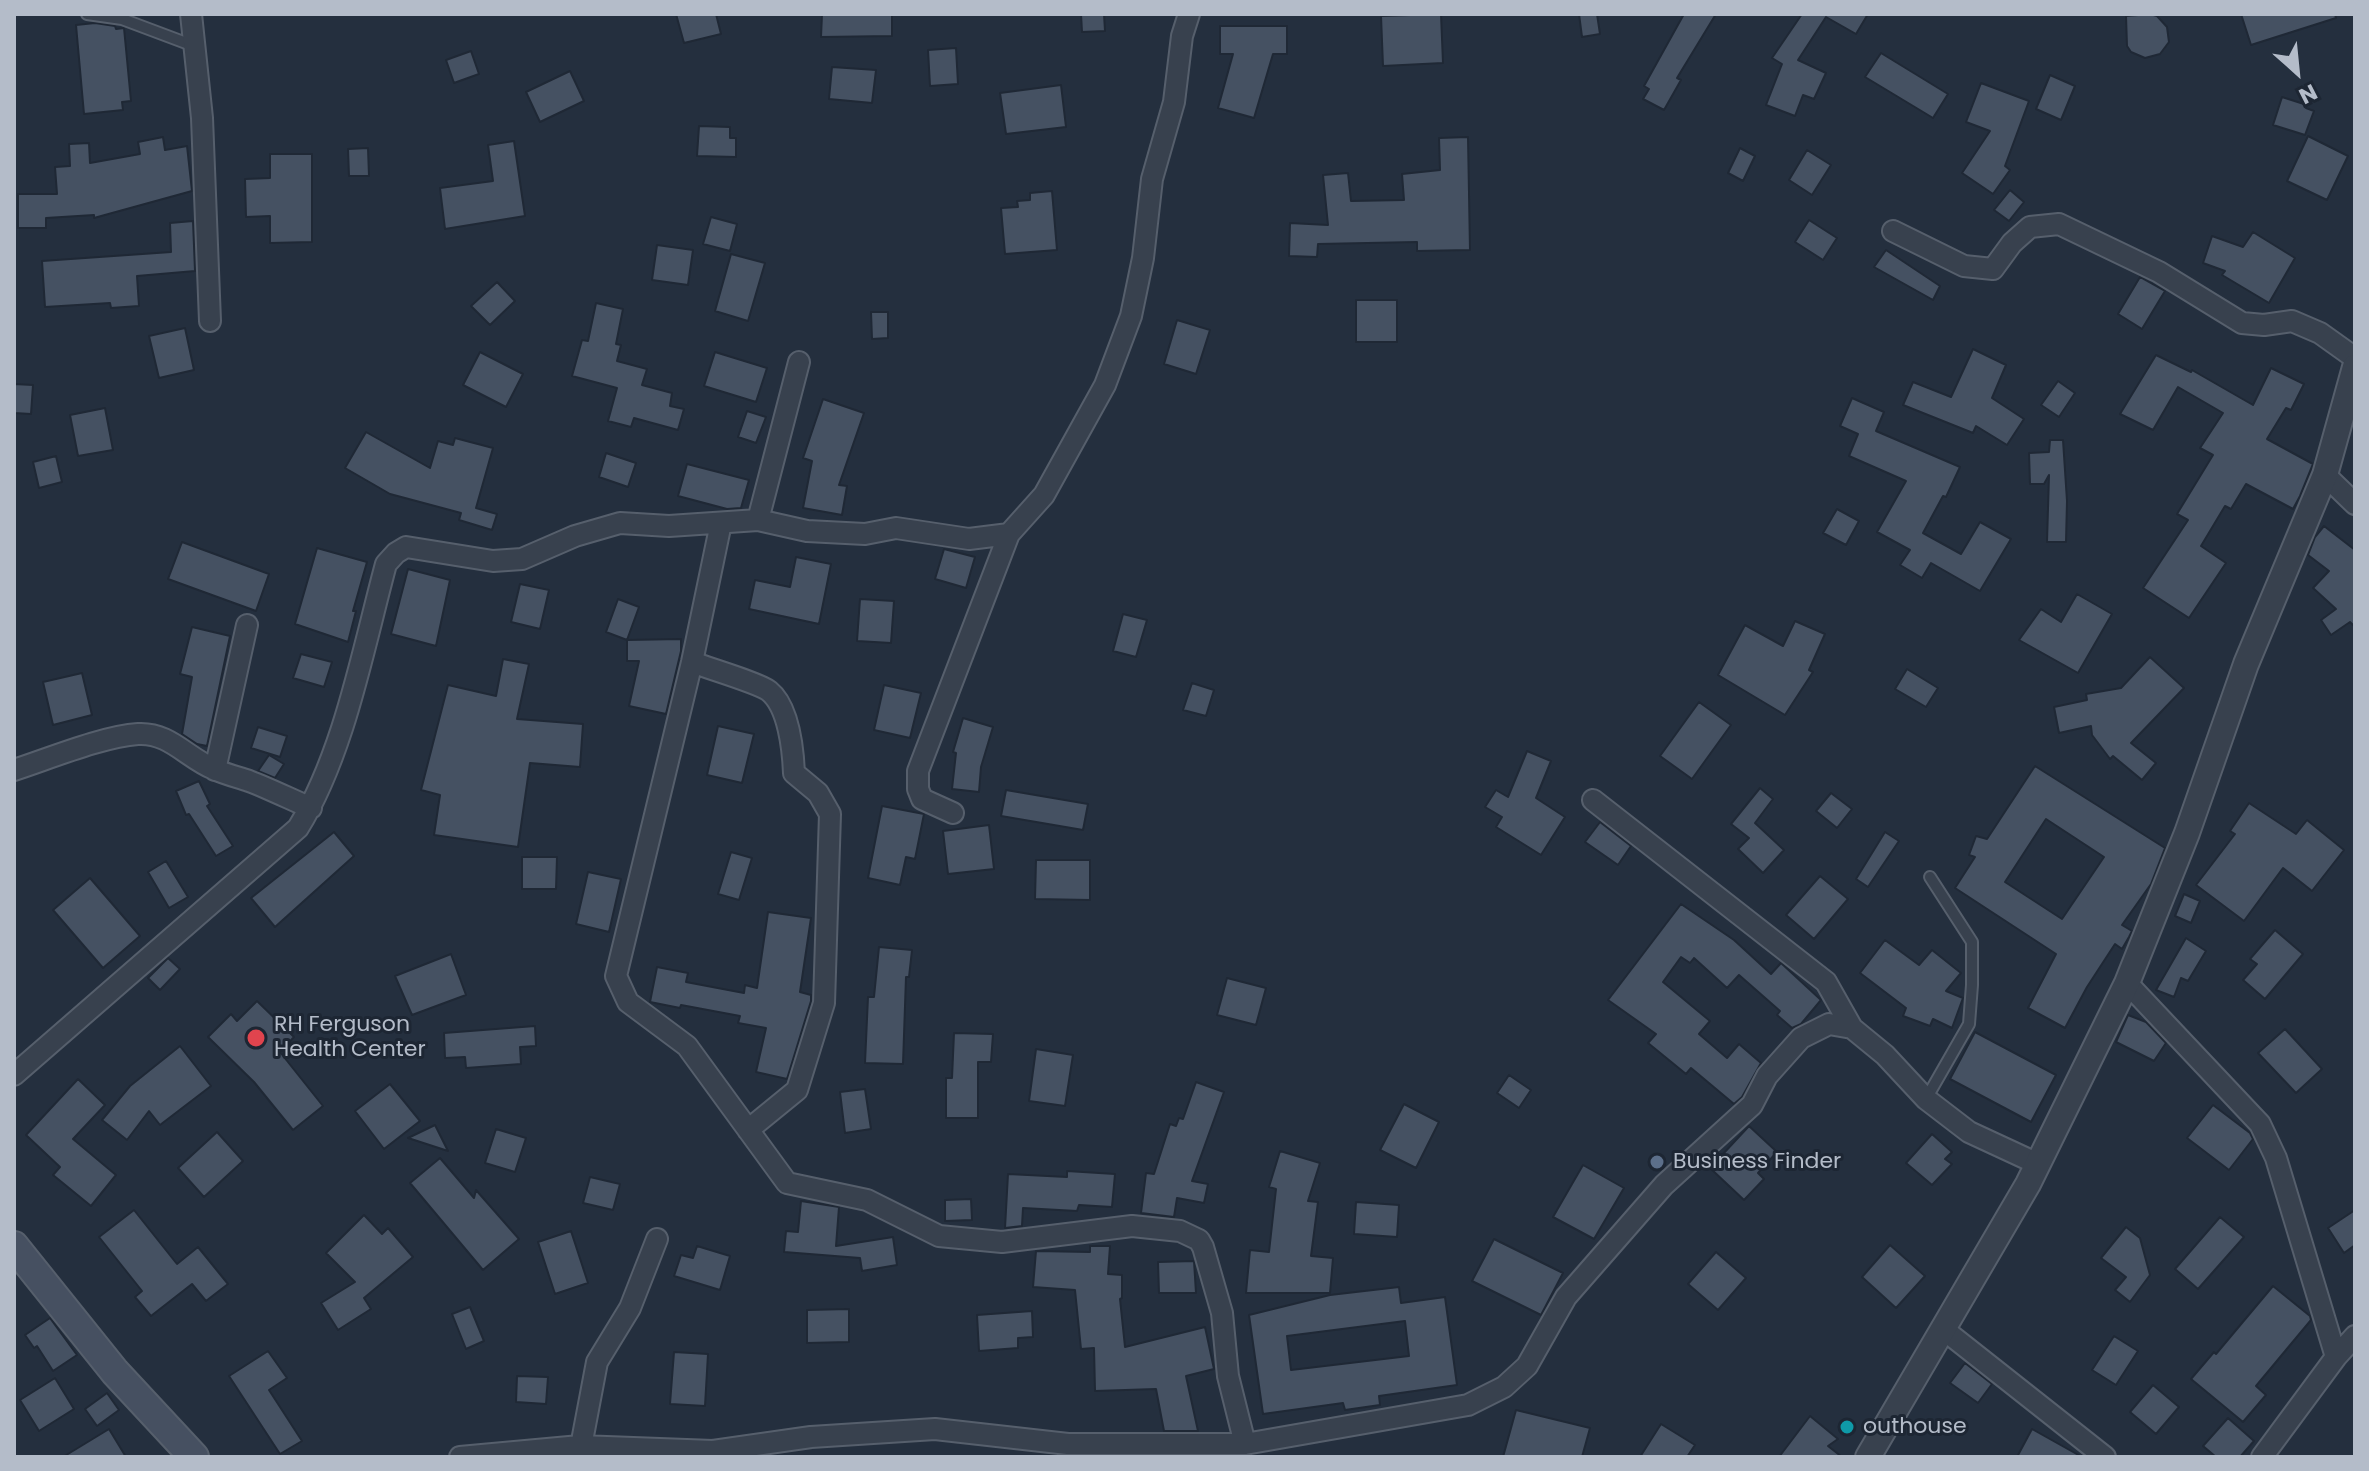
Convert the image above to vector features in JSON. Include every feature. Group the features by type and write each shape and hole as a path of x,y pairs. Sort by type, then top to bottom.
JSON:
{"main road":[{"path":"14,1246 115,1372 194,1457"}],"street":[{"path":"191,14 202,118 210,321"},
{"path":"953,813 922,799 918,789 918,771 1009,534 1044,495 1105,385 1131,316 1143,258 1152,179 1174,102 1182,36 1189,14"},
{"path":"1893,231 1964,266 1993,269 2012,243 2030,227 2059,224 2159,272 2242,323 2264,325 2292,321 2320,333 2355,358"},
{"path":"758,520 799,362"},
{"path":"1868,1457 2038,1164 2127,983 2187,833 2246,664 2325,475 2355,367"},
{"path":"2325,475 2355,504"},
{"path":"14,1075 298,828 311,808 338,739 386,564 406,547 493,561 522,559 575,536 620,523 669,526 758,520 807,531 865,534 896,528 969,539 1009,534"},
{"path":"721,523 692,662 616,976 628,1002 687,1046 787,1183 867,1200 939,1236 1002,1242 1132,1226 1180,1231 1199,1240 1222,1313 1228,1376 1245,1444"},
{"path":"215,770 247,625"},
{"path":"692,662 769,691 784,715 793,752 794,773 818,793 830,814 824,1003 797,1090 748,1130"},
{"path":"14,770 138,734 171,741 215,770 311,808"},
{"path":"1593,800 1826,982 1852,1028 1885,1055 1926,1099 1969,1132 2038,1164"},
{"path":"2127,983 2260,1124 2276,1158 2336,1357"},
{"path":"460,1457 713,1451 811,1437 935,1429 1068,1444 1245,1444 1468,1405 1504,1387 1527,1366 1566,1297 1664,1185 1752,1105 1767,1076 1801,1038 1829,1024 1852,1028"},
{"path":"579,1452 597,1362 630,1308 657,1239"},
{"path":"1943,1329 2105,1457"},
{"path":"2262,1457 2355,1336"}],"lane":[{"path":"87,14 122,19 194,46"},
{"path":"1926,1099 1969,1024 1972,985 1972,942 1930,877"}],"building":[{"path":"676,14 716,14 721,34 684,43"},
{"path":"822,14 892,14 892,36 821,37"},
{"path":"1081,14 1104,14 1105,31 1082,32"},
{"path":"1441,14 1443,63 1383,66 1381,16"},
{"path":"1579,14 1597,14 1600,34 1582,37"},
{"path":"1684,14 1716,14 1677,78 1681,80 1664,110 1643,99 1649,89 1644,86"},
{"path":"1802,14 1868,14 1856,34 1826,17 1798,60 1826,73 1814,99 1803,95 1795,116 1766,105 1782,64 1772,58"},
{"path":"2241,14 2335,14 2336,18 2251,45"},
{"path":"2126,16 2157,16 2167,27 2169,42 2160,54 2145,58 2131,52 2127,46"},
{"path":"95,23 124,28 131,101 122,102 123,110 84,114 76,25"},
{"path":"1220,26 1287,26 1287,54 1273,54 1254,118 1218,108 1233,54 1220,54"},
{"path":"956,48 958,84 930,86 928,50"},
{"path":"471,51 479,74 454,83 446,60"},
{"path":"1881,53 1948,94 1933,118 1865,77"},
{"path":"832,67 876,70 872,103 829,99"},
{"path":"570,71 584,101 540,122 526,92"},
{"path":"2050,75 2075,86 2061,120 2036,109"},
{"path":"1981,83 2029,101 2005,166 2010,170 1993,194 1962,173 1990,131 1966,122"},
{"path":"1061,85 1066,127 1006,134 1000,93"},
{"path":"2282,97 2307,105 2306,108 2314,111 2305,135 2273,125"},
{"path":"699,126 730,127 730,138 736,138 736,157 697,156"},
{"path":"2308,136 2348,156 2327,200 2287,181"},
{"path":"163,137 165,150 187,146 192,191 94,218 94,215 46,218 46,228 18,228 18,194 57,194 55,167 70,166 69,144 89,143 90,163 140,154 138,142"},
{"path":"1468,137 1470,250 1417,251 1417,242 1318,244 1317,257 1289,256 1290,223 1328,225 1323,175 1348,173 1351,201 1404,200 1402,174 1440,170 1439,138"},
{"path":"514,141 525,216 445,229 440,188 493,181 488,145"},
{"path":"368,148 369,176 349,176 348,149"},
{"path":"1740,148 1755,156 1743,181 1728,173"},
{"path":"1807,150 1831,165 1812,195 1789,180"},
{"path":"270,154 312,154 312,242 270,243 270,216 246,217 245,179 270,178"},
{"path":"2010,190 2024,202 2009,221 1994,210"},
{"path":"1052,191 1057,250 1005,254 1001,208 1018,207 1017,201 1030,200 1030,193"},
{"path":"711,217 737,224 730,251 703,244"},
{"path":"1809,220 1837,238 1823,260 1795,242"},
{"path":"193,221 195,271 137,276 139,306 111,308 110,303 45,307 42,261 171,252 170,223"},
{"path":"2253,232 2295,258 2269,303 2222,275 2225,271 2203,263 2212,236 2243,247"},
{"path":"657,245 693,250 688,285 652,280"},
{"path":"1886,250 1940,286 1933,300 1874,267"},
{"path":"731,254 765,263 748,321 715,311"},
{"path":"2140,277 2165,291 2142,329 2118,314"},
{"path":"497,282 515,301 490,325 471,306"},
{"path":"1356,300 1397,300 1397,342 1356,342"},
{"path":"596,303 623,309 616,344 621,345 617,361 647,369 642,385 672,393 670,406 684,409 678,430 634,418 631,427 608,421 617,388 572,376 582,340 588,341"},
{"path":"871,312 888,312 888,338 872,339"},
{"path":"1177,320 1210,330 1196,374 1164,364"},
{"path":"185,328 194,370 159,378 149,336"},
{"path":"1973,349 2006,365 1992,398 2024,419 2007,445 1976,426 1973,433 1903,405 1913,382 1951,397"},
{"path":"480,352 523,374 506,407 463,385"},
{"path":"715,352 767,368 756,402 704,386"},
{"path":"2156,355 2192,370 2253,405 2271,368 2304,384 2291,410 2286,408 2267,439 2313,464 2300,496 2293,509 2246,484 2231,509 2225,506 2201,546 2226,563 2189,618 2143,588 2188,520 2177,514 2213,455 2200,448 2223,413 2178,387 2153,430 2120,414"},
{"path":"2058,381 2075,393 2059,417 2041,405"},
{"path":"14,384 33,385 31,414 14,413"},
{"path":"1852,398 1884,412 1876,431 1960,467 1946,497 1943,496 1923,533 1961,554 1980,522 2011,539 1980,591 1931,563 1922,578 1900,565 1910,550 1877,532 1906,481 1849,456 1858,434 1840,426"},
{"path":"823,399 864,413 839,485 847,486 842,515 803,508 812,461 803,458"},
{"path":"105,408 113,450 78,456 70,415"},
{"path":"747,411 766,417 756,443 738,437"},
{"path":"366,432 430,468 438,441 453,445 455,438 493,448 476,508 497,514 492,530 459,520 461,513 390,494 345,468"},
{"path":"2050,440 2063,440 2066,542 2047,542 2049,475 2044,484 2030,484 2029,453 2049,452"},
{"path":"606,453 636,463 628,487 599,477"},
{"path":"56,456 62,482 39,488 33,462"},
{"path":"687,464 749,480 741,508 727,509 678,496"},
{"path":"1837,509 1859,521 1846,545 1823,533"},
{"path":"2324,526 2355,550 2355,627 2350,622 2331,635 2321,620 2336,609 2313,588 2329,571 2308,555 2315,537"},
{"path":"182,542 269,574 256,611 168,579"},
{"path":"317,548 367,562 348,642 295,624"},
{"path":"944,549 975,557 966,588 935,579"},
{"path":"796,557 831,564 819,624 749,609 755,580 790,587"},
{"path":"408,569 450,580 436,646 391,634"},
{"path":"520,584 549,590 540,629 511,622"},
{"path":"2077,594 2112,614 2078,673 2019,640 2041,609 2061,622"},
{"path":"618,599 639,607 627,640 606,632"},
{"path":"860,599 894,601 891,643 857,641"},
{"path":"1123,614 1147,620 1136,657 1113,651"},
{"path":"1795,621 1825,634 1809,670 1813,672 1785,715 1718,675 1745,625 1783,646"},
{"path":"192,627 230,636 207,746 197,744 182,734 192,677 180,674"},
{"path":"681,639 666,714 629,706 639,661 627,661 627,640"},
{"path":"301,654 332,662 324,687 293,678"},
{"path":"2150,657 2184,688 2131,743 2156,763 2142,780 2113,756 2110,759 2092,735 2091,726 2059,733 2054,707 2087,700 2086,694 2121,688"},
{"path":"503,659 529,664 517,719 583,724 580,767 530,763 518,847 434,835 440,795 421,790 448,685 496,696"},
{"path":"1907,669 1938,688 1926,707 1895,689"},
{"path":"82,673 92,715 53,725 43,682"},
{"path":"1192,683 1214,690 1206,716 1183,710"},
{"path":"884,685 921,693 910,738 874,730"},
{"path":"1699,702 1731,725 1692,779 1660,756"},
{"path":"963,718 993,727 981,767 979,792 952,789 956,753 953,752"},
{"path":"718,726 754,734 742,783 707,775"},
{"path":"258,727 287,736 280,757 251,748"},
{"path":"1527,751 1551,761 1536,798 1565,817 1541,855 1496,827 1502,817 1485,807 1496,790 1508,797"},
{"path":"269,755 284,764 275,778 258,771"},
{"path":"2035,766 2165,848 2151,884 2122,925 2132,931 2129,937 2122,949 2115,944 2065,1028 2028,1008 2056,954 1955,888 1975,857 1969,855 1976,836 1987,839","holes":["2046,819 2104,857 2062,919 2005,882"]},
{"path":"199,781 210,804 207,806 233,846 216,856 189,814 186,815 176,791"},
{"path":"1760,788 1773,799 1755,823 1784,850 1763,873 1738,849 1749,838 1731,824"},
{"path":"1006,790 1088,804 1083,830 1001,816"},
{"path":"1831,793 1852,809 1837,828 1816,811"},
{"path":"2249,803 2296,834 2307,820 2344,850 2312,891 2283,868 2244,921 2196,885 2235,834 2230,831"},
{"path":"882,806 924,814 915,859 906,857 900,885 868,878"},
{"path":"1600,822 1631,846 1618,865 1585,842"},
{"path":"989,825 994,869 948,874 943,831"},
{"path":"334,832 354,856 275,927 251,898"},
{"path":"1885,832 1899,841 1868,887 1856,879"},
{"path":"731,852 752,858 739,900 718,894"},
{"path":"522,857 557,857 556,889 522,889"},
{"path":"1036,860 1090,860 1090,900 1035,899"},
{"path":"166,861 188,897 169,908 148,872"},
{"path":"588,872 621,879 609,932 576,924"},
{"path":"1820,876 1848,899 1814,939 1786,915"},
{"path":"90,878 140,936 103,968 53,910"},
{"path":"2184,894 2200,901 2191,923 2175,916"},
{"path":"1681,904 1734,940 1771,974 1781,963 1821,1000 1801,1024 1792,1028 1777,1015 1780,1011 1739,975 1727,988 1694,958 1690,963 1681,957 1663,982 1710,1021 1699,1034 1727,1058 1739,1044 1761,1063 1742,1097 1734,1104 1691,1068 1686,1074 1648,1043 1656,1034 1608,1000"},
{"path":"768,912 811,918 800,992 811,995 811,1001 787,1079 756,1072 766,1028 738,1023 740,1016 650,1002 657,967 688,973 686,982 744,993 745,985 757,988"},
{"path":"2275,930 2303,954 2265,999 2243,980 2257,964 2250,959"},
{"path":"2186,938 2206,951 2188,981 2181,978 2174,997 2156,990"},
{"path":"1885,940 1919,965 1932,950 1961,973 1946,991 1963,998 1952,1028 1933,1019 1930,1026 1903,1016 1906,1008 1860,973"},
{"path":"879,947 912,950 909,977 906,977 903,1064 865,1063 868,997 874,997"},
{"path":"451,954 466,995 412,1015 395,976"},
{"path":"168,958 180,969 160,990 148,978"},
{"path":"1227,978 1266,988 1256,1025 1217,1015"},
{"path":"257,1001 294,1037 280,1052 323,1106 293,1130 254,1082 208,1037 231,1014 237,1021"},
{"path":"2128,1015 2146,1022 2166,1043 2154,1061 2116,1042"},
{"path":"535,1026 536,1046 520,1047 521,1064 466,1068 465,1057 445,1058 444,1033"},
{"path":"2285,1029 2322,1069 2296,1093 2258,1053"},
{"path":"1975,1032 2056,1075 2031,1122 1950,1079"},
{"path":"954,1033 993,1034 991,1062 978,1062 978,1118 946,1118 946,1078 952,1078"},
{"path":"180,1046 211,1086 160,1125 149,1111 127,1140 102,1120 130,1086"},
{"path":"1036,1049 1073,1055 1065,1106 1029,1101"},
{"path":"1509,1075 1531,1090 1519,1108 1497,1093"},
{"path":"78,1079 105,1105 73,1139 116,1175 91,1206 53,1175 60,1167 26,1135"},
{"path":"1196,1082 1224,1092 1192,1181 1208,1184 1204,1203 1177,1198 1174,1217 1141,1213 1146,1173 1154,1174 1170,1124 1176,1126 1179,1118 1183,1119"},
{"path":"390,1084 420,1121 384,1149 355,1111"},
{"path":"865,1089 871,1129 845,1133 840,1092"},
{"path":"1404,1104 1439,1122 1416,1168 1380,1150"},
{"path":"2213,1105 2250,1133 2253,1139 2229,1170 2187,1138"},
{"path":"435,1125 448,1151 408,1138"},
{"path":"1749,1126 1777,1152 1758,1173 1764,1179 1744,1200 1710,1168"},
{"path":"496,1129 526,1138 515,1172 485,1163"},
{"path":"217,1132 243,1161 204,1197 178,1168"},
{"path":"1932,1134 1952,1152 1945,1159 1952,1164 1932,1185 1906,1163"},
{"path":"1280,1151 1320,1163 1308,1201 1318,1202 1311,1256 1333,1258 1330,1293 1246,1293 1250,1250 1269,1252 1276,1189 1269,1187"},
{"path":"440,1158 474,1198 476,1190 519,1239 483,1270 410,1183"},
{"path":"1583,1165 1624,1188 1594,1239 1553,1217"},
{"path":"1067,1171 1115,1174 1112,1207 1079,1205 1077,1211 1023,1208 1022,1226 1005,1228 1008,1174 1067,1177"},
{"path":"590,1177 620,1184 613,1210 583,1203"},
{"path":"971,1199 972,1220 945,1221 945,1200"},
{"path":"801,1201 839,1207 836,1246 893,1237 897,1265 862,1271 860,1258 784,1252 786,1231 798,1232"},
{"path":"1356,1202 1399,1205 1397,1237 1354,1234"},
{"path":"134,1210 177,1264 198,1247 228,1284 206,1301 192,1284 151,1316 135,1297 142,1291 99,1237"},
{"path":"2355,1210 2355,1245 2344,1253 2328,1228"},
{"path":"364,1215 382,1234 388,1228 413,1257 364,1298 371,1309 338,1330 321,1303 355,1282 326,1253"},
{"path":"2220,1217 2244,1237 2198,1289 2175,1269"},
{"path":"2126,1227 2140,1238 2150,1275 2130,1302 2115,1290 2126,1277 2101,1258"},
{"path":"571,1231 588,1283 555,1294 538,1242"},
{"path":"1494,1239 1563,1273 1541,1315 1472,1281"},
{"path":"1890,1245 1925,1276 1896,1308 1862,1277"},
{"path":"697,1246 730,1256 720,1290 674,1276 681,1255 693,1258"},
{"path":"1090,1246 1110,1246 1108,1274 1122,1275 1120,1299 1125,1347 1205,1327 1214,1369 1186,1376 1198,1431 1164,1431 1156,1389 1095,1391 1094,1348 1081,1349 1075,1290 1033,1287 1036,1251 1090,1252"},
{"path":"1716,1252 1746,1278 1718,1310 1688,1284"},
{"path":"1194,1261 1196,1293 1159,1293 1158,1262"},
{"path":"2273,1286 2311,1320 2256,1386 2266,1395 2243,1422 2191,1379"},
{"path":"1399,1287 1401,1303 1445,1297 1457,1385 1379,1396 1380,1405 1345,1410 1343,1403 1263,1414 1249,1315 1330,1295","holes":["1405,1321 1409,1356 1291,1370 1287,1336"]},
{"path":"470,1307 484,1341 466,1349 452,1314"},
{"path":"849,1309 849,1342 807,1343 807,1310"},
{"path":"1032,1311 1033,1337 1018,1338 1018,1348 979,1351 977,1315"},
{"path":"50,1318 77,1355 53,1371 37,1346 34,1348 25,1335"},
{"path":"2114,1336 2138,1351 2116,1385 2092,1370"},
{"path":"268,1351 287,1378 269,1390 302,1441 280,1454 229,1376"},
{"path":"674,1352 708,1354 705,1406 670,1404"},
{"path":"1965,1363 1992,1384 1978,1403 1950,1383"},
{"path":"517,1376 548,1377 546,1404 516,1402"},
{"path":"55,1378 74,1409 39,1431 20,1400"},
{"path":"2153,1385 2179,1407 2156,1434 2130,1412"},
{"path":"107,1393 119,1410 97,1426 85,1409"},
{"path":"1516,1410 1590,1428 1582,1457 1503,1457"},
{"path":"1810,1416 1838,1439 1828,1446 1842,1457 1779,1457"},
{"path":"2228,1418 2254,1441 2240,1457 2216,1457 2203,1446"},
{"path":"1661,1424 1695,1445 1687,1457 1640,1457"},
{"path":"109,1429 126,1457 63,1457"},
{"path":"2032,1429 2082,1457 2017,1457"}],"place":[{"name":"RH Ferguson Health Center","path":"256,1038"},
{"name":"Business Finder","path":"1657,1162"},
{"name":"outhouse","path":"1847,1427"}]}
